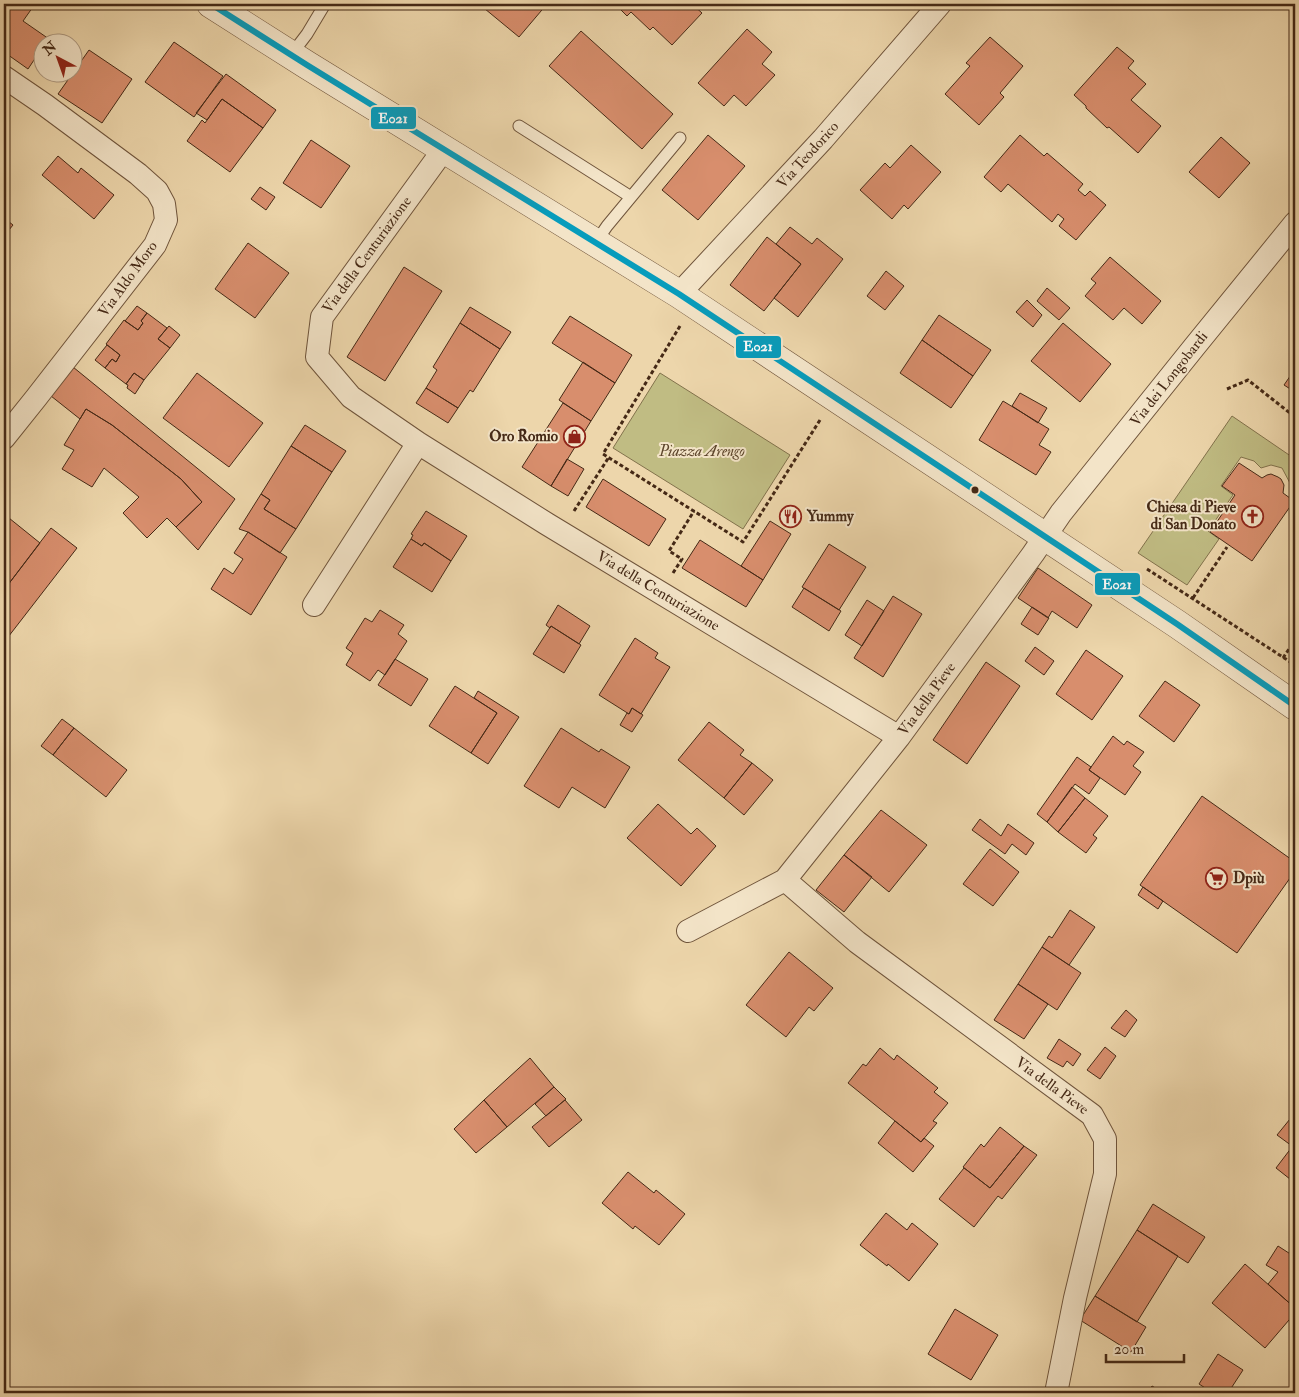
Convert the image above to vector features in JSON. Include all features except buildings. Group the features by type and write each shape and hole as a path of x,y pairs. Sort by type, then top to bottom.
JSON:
{"street":[{"path":"211,4 680,294 1177,624 1295,706"},
{"name":"Via Teodorico","path":"680,294 823,139 932,7"},
{"name":"Via Aldo Moro","path":"4,77 138,174 157,191 164,204 166,220 155,245 4,438"},
{"name":"Via della Centuriazione","path":"444,149 322,317 317,357 351,397 418,443 556,529 900,737"},
{"name":"Via dei Longobardi","path":"1045,538 1061,513 1295,223"},
{"path":"314,605 418,443"},
{"name":"Via della Pieve","path":"688,931 786,880 900,737 1045,538"},
{"name":"Via della Pieve","path":"786,880 857,942 1092,1115 1105,1139 1105,1174 1075,1298 1056,1393"}],"lane":[{"path":"292,54 307,34 325,4"},
{"path":"519,126 631,197"},
{"path":"596,242 680,138"}],"path":[{"path":"680,326 603,454 743,542 821,417"},
{"path":"1227,389 1248,380 1295,417"},
{"path":"570,517 609,457"},
{"path":"669,579 682,559 670,551 694,511"},
{"path":"1193,598 1227,547"},
{"path":"1143,567 1295,665"},
{"path":"1284,658 1295,640"}],"green space":[{"name":"Piazza Arengo","path":"660,373 790,455 743,529 613,448"},
{"path":"1232,416 1295,459 1295,488 1291,485 1282,468 1271,465 1261,468 1254,461 1241,457 1221,486 1233,495 1208,531 1219,539 1187,585 1138,553"}],"transit line":[{"name":"E021","path":"211,4 679,294 1177,624 1295,706"}],"place":[{"name":"Oro Romio","path":"574,436"},
{"name":"Yummy","path":"791,516"},
{"name":"Chiesa di Pieve di San Donato","path":"1252,516"},
{"name":"Dpiù","path":"1217,878"}]}
